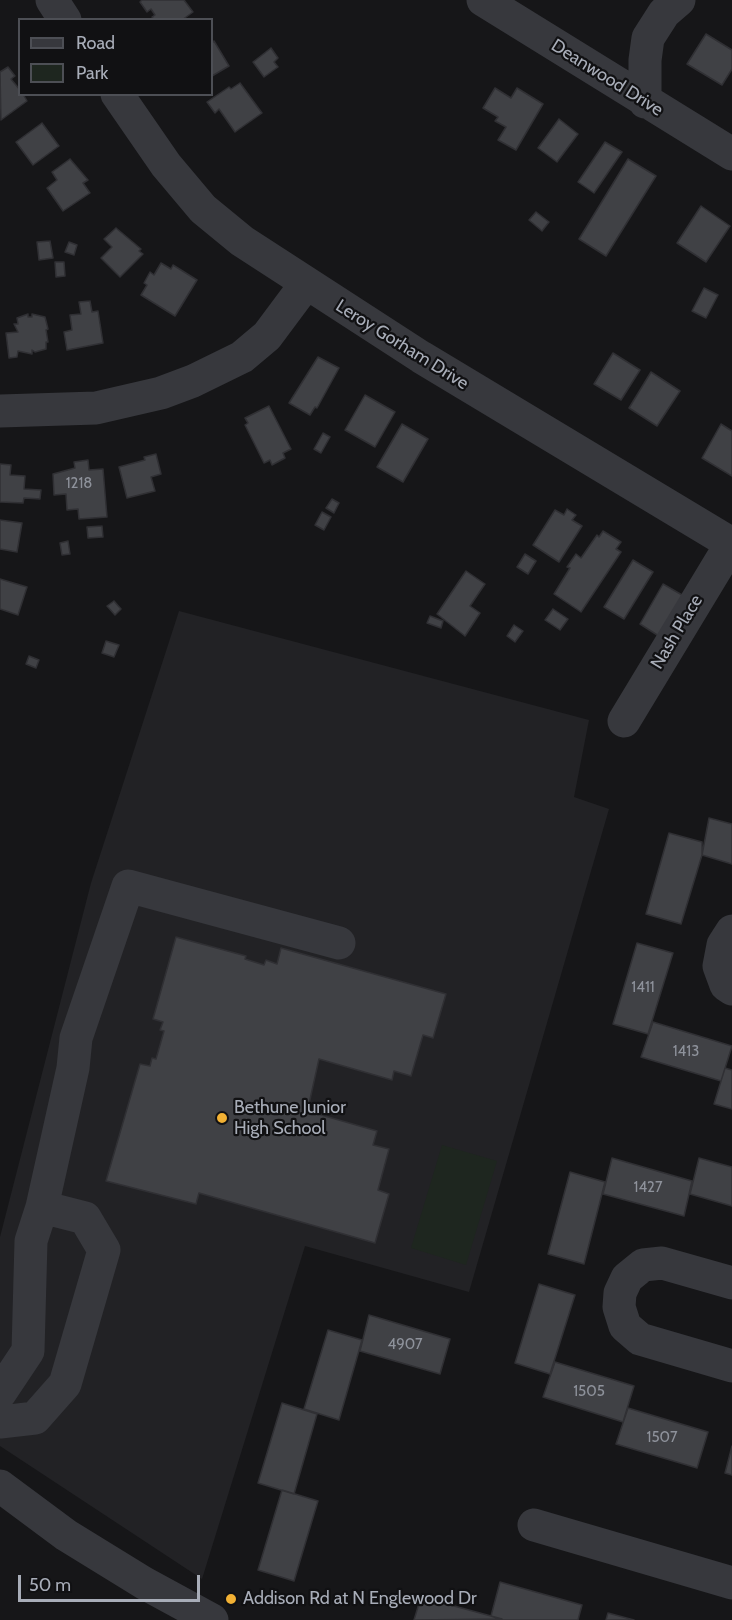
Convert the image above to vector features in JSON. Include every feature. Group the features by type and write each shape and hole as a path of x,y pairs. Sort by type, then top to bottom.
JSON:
{"street":[{"path":"52,0 64,18"},
{"name":"Deanwood Drive","path":"483,0 732,154"},
{"path":"645,102 645,60 648,38 664,13 679,0"},
{"name":"Leroy Gorham Drive","path":"118,96 166,165 203,209 242,242 305,285 731,544"},
{"path":"0,411 96,408 161,393 193,381 242,357 267,336 305,285"},
{"name":"Nash Place","path":"624,721 731,544"},
{"path":"0,1393 28,1351 31,1241 42,1207 73,1068 76,1038 128,886 339,943"},
{"path":"732,931 723,945 719,966 726,985 732,989"},
{"path":"0,1422 35,1418 65,1384 104,1250 85,1218 42,1207"},
{"path":"732,1283 662,1263 643,1265 627,1278 620,1293 619,1307 625,1326 640,1339 732,1366"},
{"path":"0,1486 66,1535 144,1583 212,1620"},
{"path":"534,1525 732,1583"}],"shaded area":[{"path":"179,611 589,720 574,797 609,809 469,1292 305,1246 202,1579 0,1446 0,1237 91,883"}],"green space":[{"path":"442,1145 497,1161 466,1265 411,1248"}],"building":[{"path":"142,0 184,0 193,12 185,18 153,18 155,15 151,9 147,12 140,2"},
{"path":"706,34 732,50 732,69 722,85 687,64"},
{"path":"213,42 229,66 213,75"},
{"path":"271,48 278,58 274,62 278,67 264,77 253,62"},
{"path":"8,67 15,76 11,79 18,88 18,96 24,96 27,101 1,120 0,72"},
{"path":"240,83 262,113 235,132 219,109 215,113 207,102 229,87 231,89"},
{"path":"495,88 511,98 517,88 543,104 516,150 498,140 506,127 495,121 498,117 483,108"},
{"path":"559,119 578,134 557,162 538,148"},
{"path":"42,123 59,146 33,165 16,142"},
{"path":"605,142 622,152 594,193 578,182"},
{"path":"70,159 88,180 83,183 90,193 63,211 47,188 57,180 52,172"},
{"path":"628,159 656,176 606,256 579,239"},
{"path":"701,206 730,226 706,262 677,243"},
{"path":"536,212 549,222 542,231 529,220"},
{"path":"116,228 141,249 139,251 143,254 120,277 101,258 112,247 104,239"},
{"path":"50,241 53,258 39,260 37,242"},
{"path":"69,242 77,245 74,255 65,252"},
{"path":"55,262 64,262 65,276 56,277"},
{"path":"161,263 171,269 173,265 197,280 175,316 141,295 147,285 144,283 150,272 154,275"},
{"path":"704,288 718,295 706,318 692,311"},
{"path":"90,301 92,312 98,311 103,343 67,350 64,332 72,330 70,315 81,314 79,302"},
{"path":"28,314 28,317 32,317 32,314 45,317 48,329 46,330 48,342 46,342 46,349 35,352 32,350 32,354 18,351 17,357 9,358 6,333 18,332 14,324 18,324 17,318"},
{"path":"613,353 640,370 621,400 594,384"},
{"path":"318,357 339,368 317,408 315,407 310,415 289,403"},
{"path":"651,372 680,391 657,426 629,408"},
{"path":"365,395 395,412 375,447 345,430"},
{"path":"269,406 291,449 283,453 285,458 272,465 270,460 264,463 245,425 248,423 245,418"},
{"path":"402,424 428,439 403,482 377,467"},
{"path":"721,424 732,431 732,476 702,458"},
{"path":"323,433 330,437 321,453 314,449"},
{"path":"156,454 161,474 151,477 155,491 127,498 119,467 145,460 144,457"},
{"path":"88,460 89,470 103,469 107,517 79,519 78,509 67,510 66,494 54,495 53,474 75,468 74,462"},
{"path":"0,464 11,465 10,475 25,476 24,489 41,490 40,499 24,498 23,503 0,502"},
{"path":"332,499 339,503 334,513 326,508"},
{"path":"567,509 576,515 572,520 582,526 559,562 533,545 555,510 564,515"},
{"path":"322,512 331,517 324,530 315,525"},
{"path":"0,520 22,523 17,552 0,549"},
{"path":"102,526 103,537 88,538 87,527"},
{"path":"603,531 621,542 616,549 621,552 581,612 554,594 576,554 581,558 597,535 599,537"},
{"path":"68,541 70,554 62,555 60,543"},
{"path":"525,554 536,561 528,574 517,567"},
{"path":"633,560 653,572 624,619 604,607"},
{"path":"466,571 485,584 470,606 480,613 465,636 437,614"},
{"path":"0,579 27,587 18,615 0,609"},
{"path":"663,584 689,599 665,640 640,624"},
{"path":"114,601 121,609 115,615 107,606"},
{"path":"553,609 568,619 560,630 545,620"},
{"path":"430,616 443,621 441,628 427,623"},
{"path":"514,625 523,631 515,642 507,636"},
{"path":"106,641 119,645 114,657 102,653"},
{"path":"29,656 39,660 36,668 26,664"},
{"path":"709,818 732,824 732,864 702,855"},
{"path":"669,833 702,842 702,855 681,924 646,914"},
{"path":"176,937 246,956 245,959 264,965 266,960 277,964 281,948 446,994 433,1038 423,1035 411,1076 394,1071 392,1080 319,1059 309,1104 306,1102 304,1110 377,1131 373,1145 389,1149 378,1190 389,1194 375,1243 199,1193 196,1204 106,1181 140,1064 150,1066 152,1058 156,1059 164,1031 160,1030 163,1022 153,1019"},
{"path":"637,943 673,953 648,1034 613,1024"},
{"path":"653,1022 732,1046 721,1081 641,1057"},
{"path":"725,1068 732,1070 732,1109 714,1104"},
{"path":"612,1158 692,1181 684,1216 603,1194"},
{"path":"699,1158 732,1167 732,1206 690,1194"},
{"path":"570,1172 605,1182 584,1264 548,1254"},
{"path":"539,1284 575,1295 550,1374 515,1363"},
{"path":"369,1315 450,1339 440,1374 360,1351"},
{"path":"328,1330 362,1340 339,1420 304,1409"},
{"path":"555,1362 634,1386 623,1422 543,1397"},
{"path":"282,1403 317,1414 294,1494 258,1483"},
{"path":"628,1408 708,1432 697,1468 616,1444"},
{"path":"732,1446 732,1475 725,1473"},
{"path":"282,1490 318,1501 294,1581 258,1570"},
{"path":"500,1582 582,1605 578,1620 502,1620 491,1616"},
{"path":"421,1597 491,1616 502,1619 414,1620"},
{"path":"608,1613 634,1620 606,1620"}],"place":[{"name":"Bethune Junior High School","path":"222,1118"},
{"name":"Addison Rd at N Englewood Dr","path":"231,1599"}]}
